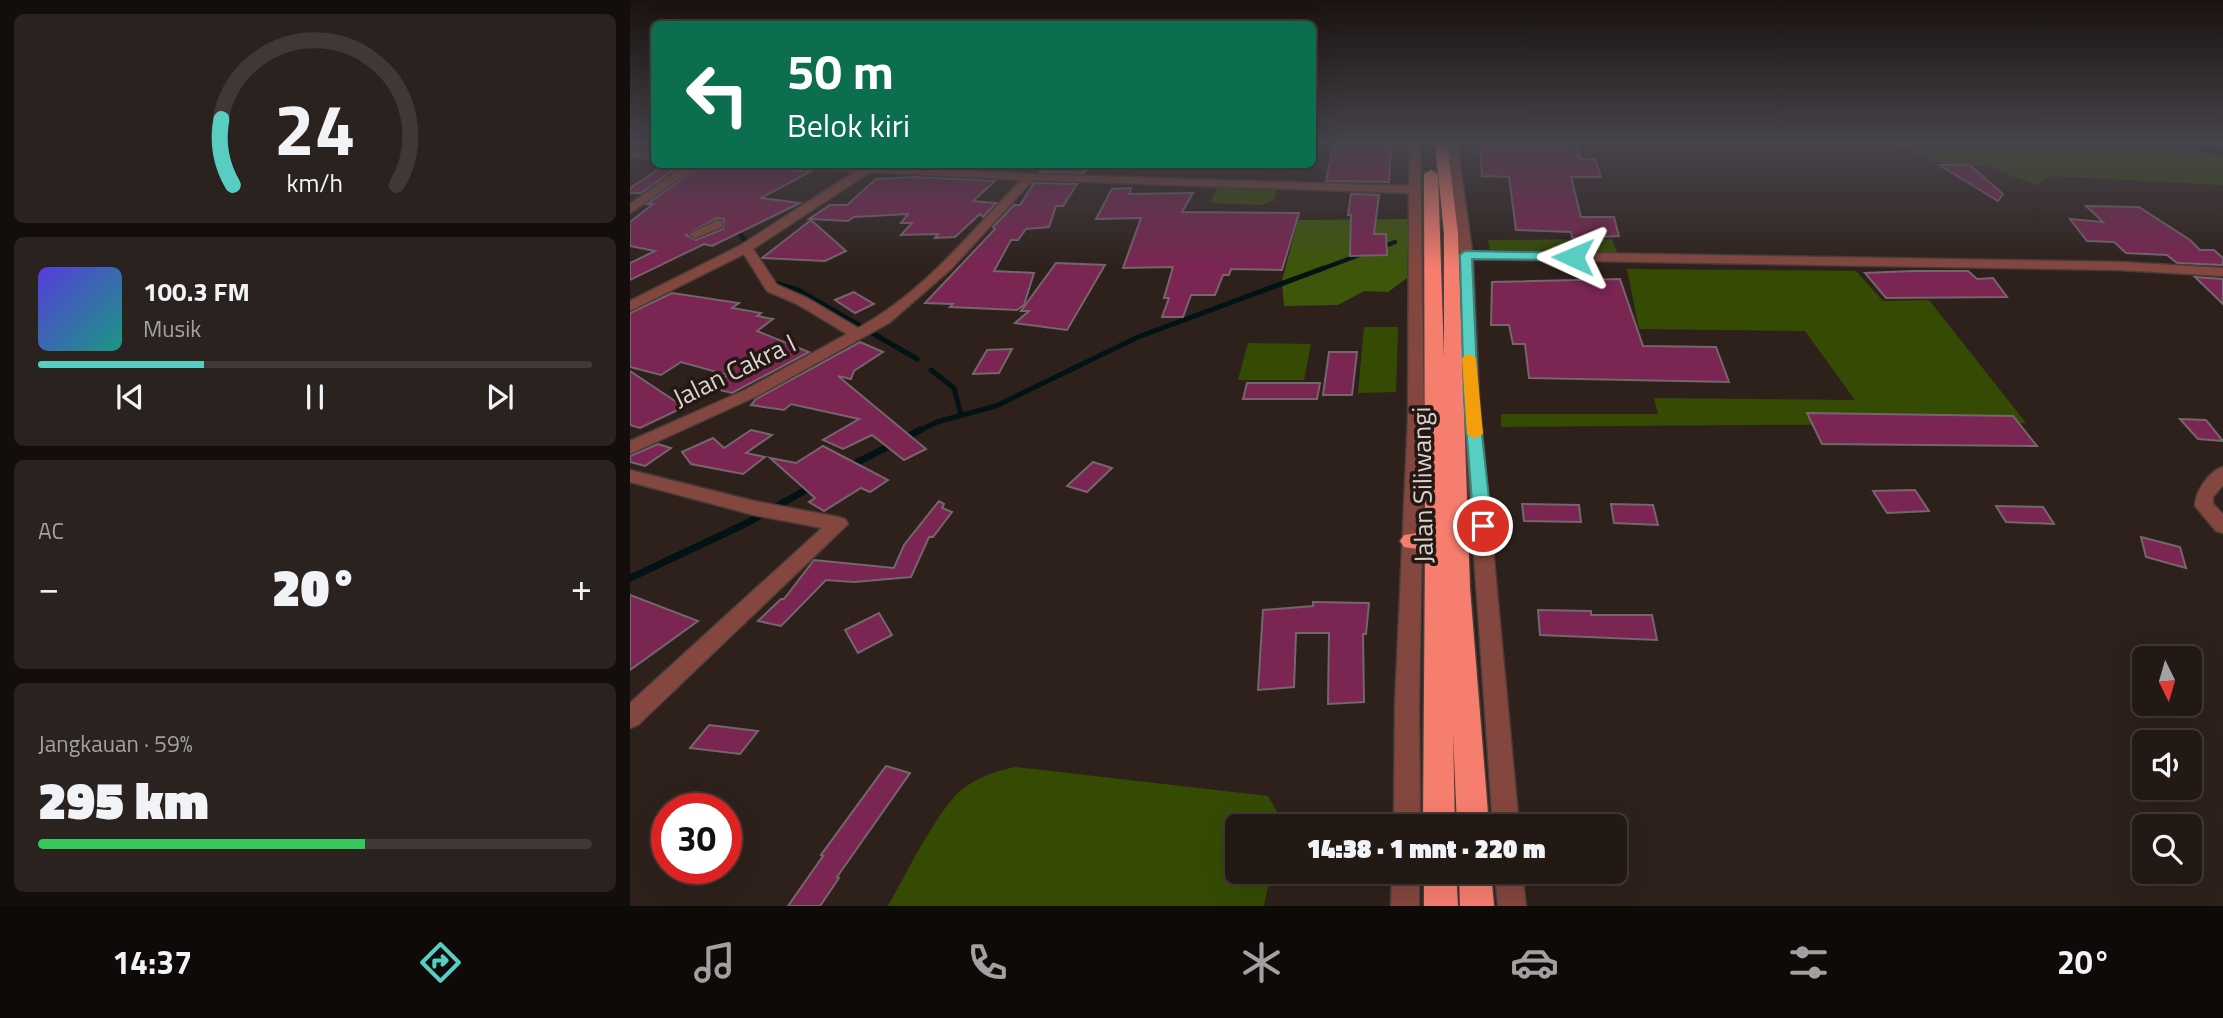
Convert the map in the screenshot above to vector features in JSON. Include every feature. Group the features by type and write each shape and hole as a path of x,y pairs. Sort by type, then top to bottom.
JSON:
{"highway":[{"name":"Jalan Siliwangi","path":"1430,184 1436,399 1439,814"},
{"name":"Jalan Siliwangi","path":"1446,184 1451,233 1458,588 1471,814"},
{"path":"1412,541 1437,541"},
{"path":"1440,884 1441,906"},
{"path":"1476,884 1477,906"}],"street":[{"path":"630,209 666,184"},
{"path":"630,307 748,247 844,184"},
{"name":"Jalan Cakra I","path":"630,448 751,393 866,330 932,280 1023,184"},
{"path":"1245,184 1414,190"},
{"path":"1407,814 1417,340 1414,184"},
{"path":"1457,184 1465,255 1471,399 1505,814"},
{"path":"695,234 718,224"},
{"path":"748,247 772,288 835,320 866,330"},
{"path":"1465,255 2120,266 2223,272"},
{"path":"2223,473 2204,496 2204,506 2223,526"},
{"path":"630,476 754,508 838,524 630,718"},
{"path":"1405,906 1406,884"},
{"path":"1510,884 1512,906"}],"green space":[{"path":"1218,186 1276,188 1274,200 1263,205 1210,203"},
{"path":"1409,219 1407,278 1388,292 1364,291 1338,305 1284,306 1282,281 1298,220"},
{"path":"1612,239 1617,252 1490,253 1488,240"},
{"path":"1627,269 1856,271 1883,301 1929,300 2026,423 1501,427 1501,414 1658,414 1654,398 1855,400 1805,331 1639,329"},
{"path":"1364,327 1398,327 1396,392 1358,393"},
{"path":"1248,343 1311,344 1304,380 1238,380"},
{"path":"1015,767 1268,796 1278,814 1225,814 1225,884 1269,884 1264,906 888,906 934,824 955,796 965,787 995,772"}],"building":[{"path":"636,184 653,184 641,193 630,193 630,188"},
{"path":"674,184 787,184 761,198 800,203 712,246 704,244 630,280 630,263 655,251 630,246 630,222 653,204 647,204","holes":["717,218 724,219 723,229 696,240 686,235"]},
{"path":"870,184 991,184 973,201 996,203 983,217 980,214 955,237 935,238 938,234 901,235 912,223 901,223 908,214 854,217 848,221 809,219 830,205 847,205"},
{"path":"1033,184 1077,184 1063,206 1056,206 1049,227 1026,229 1018,240 1011,240 994,271 1034,273 1024,305 1017,310 925,303 1014,205 1020,205"},
{"path":"1510,184 1573,184 1581,217 1614,217 1619,236 1572,238 1571,232 1516,230"},
{"path":"1971,184 1992,184 2003,194 1998,201"},
{"path":"1131,188 1129,194 1193,193 1182,212 1299,213 1282,270 1231,269 1229,275 1223,275 1215,295 1191,295 1183,317 1162,317 1169,298 1164,298 1173,267 1123,268 1141,218 1096,219 1112,189"},
{"path":"1351,194 1379,195 1374,234 1386,234 1387,255 1350,256 1351,215 1348,215"},
{"path":"2086,206 2139,207 2190,240 2200,250 2214,250 2223,258 2223,265 2177,263 2167,255 2126,253 2114,242 2087,241 2070,219 2103,222"},
{"path":"811,220 846,251 825,261 762,258"},
{"path":"1056,263 1105,265 1067,330 1015,323 1029,311 1021,311"},
{"path":"1968,271 1977,279 1993,278 2007,297 1886,298 1865,273"},
{"path":"2195,277 2223,279 2223,304"},
{"path":"1620,279 1643,346 1716,347 1729,382 1529,378 1525,344 1513,344 1509,325 1491,325 1492,282"},
{"path":"854,292 874,304 855,313 835,300"},
{"path":"672,293 739,303 732,308 761,313 757,316 773,319 757,331 809,352 732,393 708,387 728,375 681,362 661,375 630,367 630,313"},
{"path":"860,342 883,352 854,371 851,379 838,376 926,449 904,460 872,435 843,449 823,440 859,419 791,404 784,410 751,405 756,399"},
{"path":"1012,349 999,373 973,374 987,350"},
{"path":"1329,352 1357,352 1352,395 1323,395"},
{"path":"630,371 684,407 640,428 630,425"},
{"path":"1247,383 1320,383 1317,399 1243,399"},
{"path":"1807,413 2013,416 2037,446 1822,444"},
{"path":"2180,419 2206,420 2223,441 2198,439"},
{"path":"751,430 772,435 746,453 765,457 743,474 691,464 682,452 713,438 724,448"},
{"path":"658,444 671,448 645,466 630,462 630,456"},
{"path":"823,446 888,480 870,492 861,488 824,511 809,502 815,498 770,458 796,463"},
{"path":"1093,462 1112,468 1087,492 1067,486"},
{"path":"1915,490 1929,511 1887,513 1873,491"},
{"path":"939,501 944,504 942,508 952,512 933,537 929,537 911,577 854,582 826,580 781,626 758,621 784,599 814,560 894,568 904,545"},
{"path":"1522,504 1579,505 1581,522 1524,521"},
{"path":"1611,504 1653,505 1658,525 1614,523"},
{"path":"1996,506 2043,507 2054,524 2006,522"},
{"path":"2141,537 2180,547 2186,568 2146,557"},
{"path":"630,595 698,621 630,670"},
{"path":"1313,602 1369,603 1366,634 1363,634 1364,702 1328,704 1329,633 1296,633 1294,687 1258,690 1263,610 1313,606"},
{"path":"1538,610 1591,611 1591,615 1652,615 1657,640 1540,635"},
{"path":"879,613 892,635 858,653 845,630"},
{"path":"709,725 758,731 740,754 690,748"},
{"path":"886,766 910,773 837,877 839,878 820,906 788,906 823,856 821,855"}],"waterway":[{"path":"735,228 750,246"},
{"path":"1379,248 1395,242"},
{"path":"1319,270 1362,254"},
{"path":"917,432 937,422 996,406 1138,337 1324,268"},
{"path":"768,281 798,290 917,359"},
{"path":"931,370 954,388 961,415"},
{"path":"903,439 920,430"},
{"path":"850,466 893,444"},
{"path":"630,578 745,524 813,486"}],"slow traffic":[{"path":"1469,358 1475,434"}],"route":[{"path":"1483,526 1471,399 1465,255 1573,257"}]}
